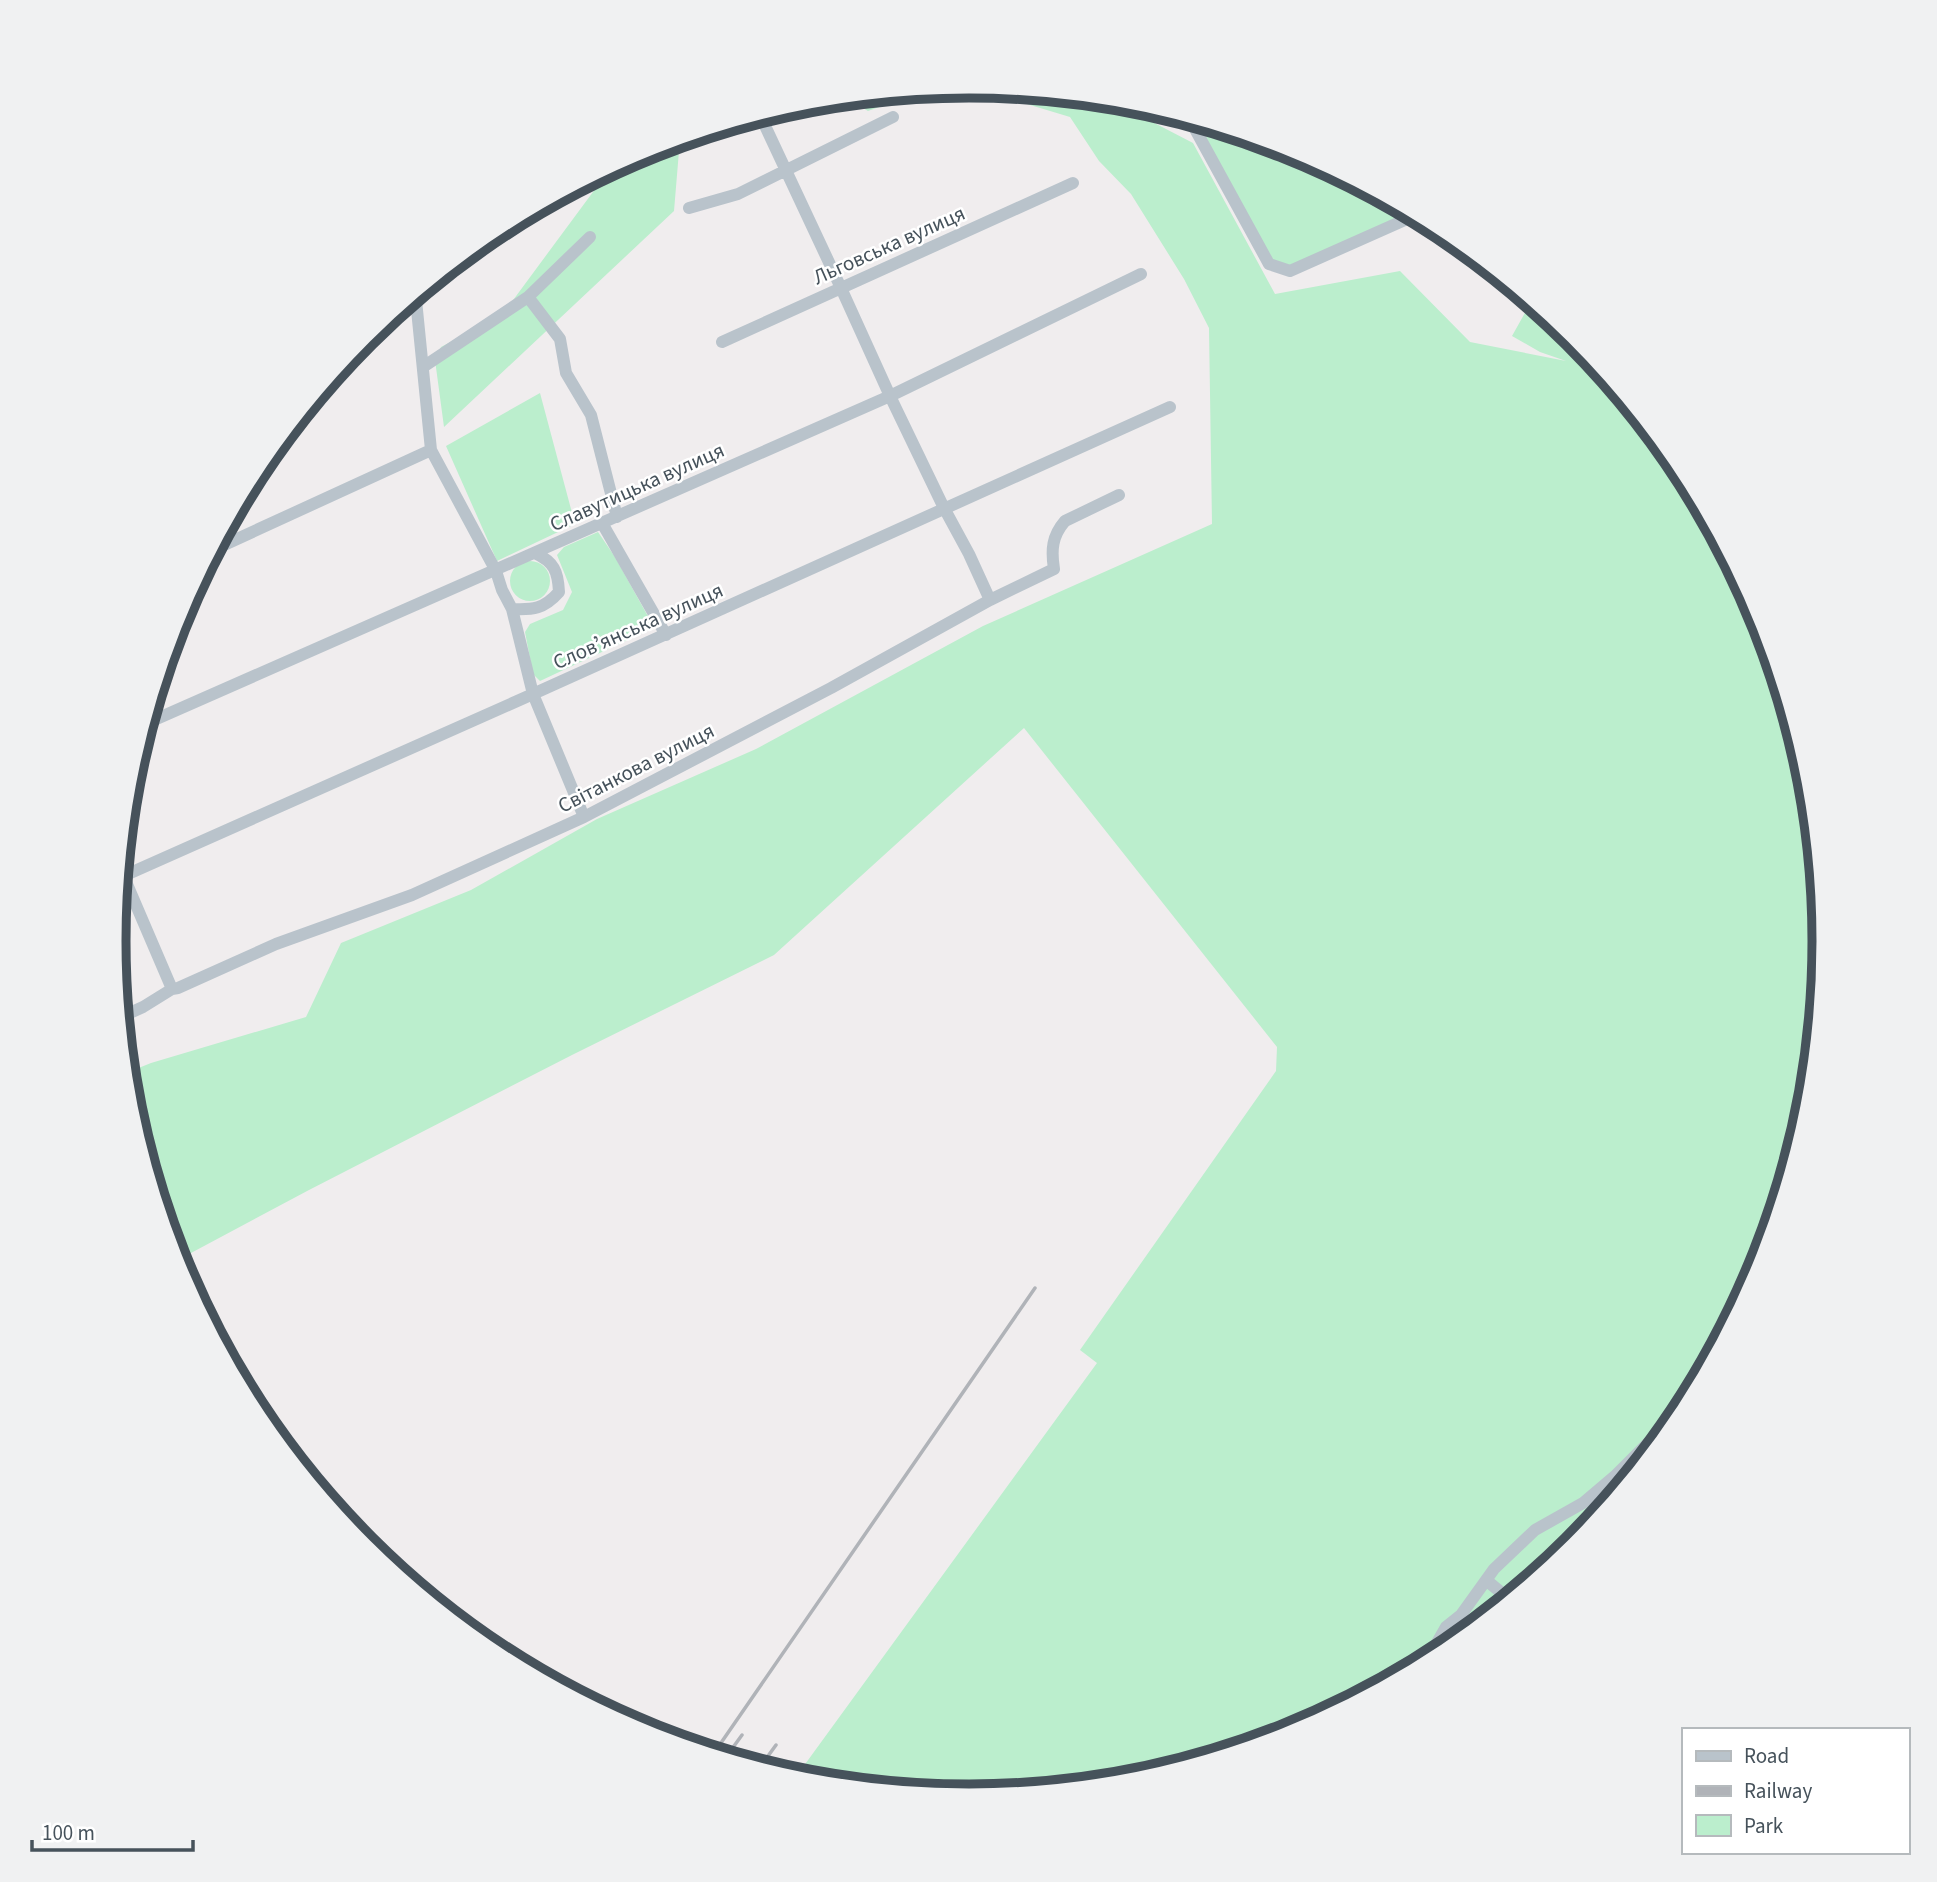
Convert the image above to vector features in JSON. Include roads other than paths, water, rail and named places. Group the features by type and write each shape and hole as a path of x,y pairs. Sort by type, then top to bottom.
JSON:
{"street":[{"path":"688,208 738,194 893,117"},
{"path":"764,124 890,396 990,600"},
{"path":"1194,129 1269,264 1290,271 1405,220"},
{"name":"Льговська вулиця","path":"722,342 1073,183"},
{"path":"423,367 528,297 590,237"},
{"name":"Славутицька вулиця","path":"155,720 890,396 1141,274"},
{"path":"528,297 560,339 566,373 591,415 617,517"},
{"path":"415,305 431,450 496,571 512,609 533,694 584,817"},
{"name":"Словʼянська вулиця","path":"129,871 666,635 1170,407"},
{"path":"224,545 431,450"},
{"name":"Світанкова вулиця","path":"129,1013 172,989 276,944 412,895 584,817 811,699 990,600 1054,569 1052,548 1059,527 1065,521 1119,495"},
{"path":"602,523 666,635"},
{"path":"512,609 537,608 550,602 559,592 558,578 550,560 535,552"},
{"path":"127,887 172,989"},
{"path":"1438,1641 1494,1569 1535,1530 1583,1503 1637,1454"},
{"path":"1486,1580 1503,1593"}],"railway":[{"path":"719,1746 1035,1288"},
{"path":"732,1749 742,1735"},
{"path":"766,1759 776,1745"}]}
